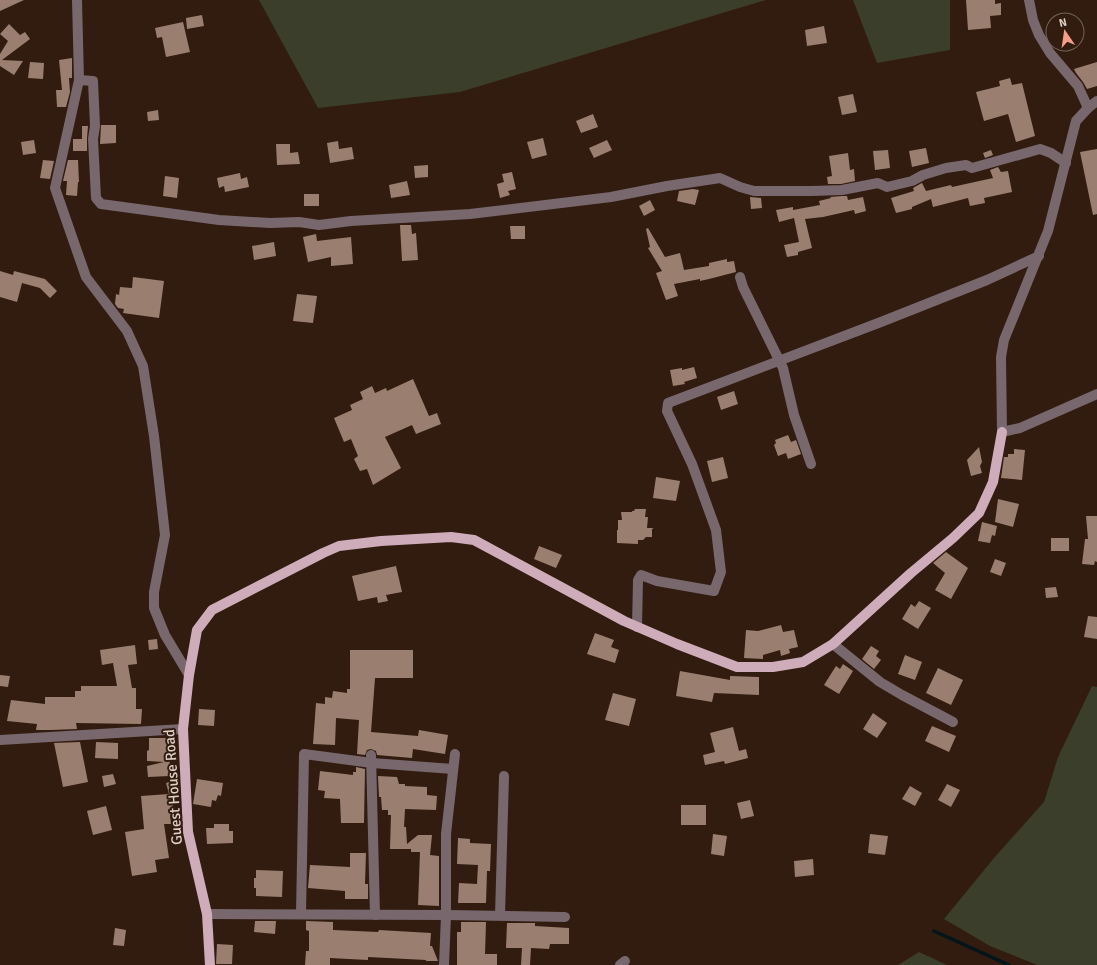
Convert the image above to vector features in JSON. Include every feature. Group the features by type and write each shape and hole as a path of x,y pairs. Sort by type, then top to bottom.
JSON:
{"main road":[{"path":"637,627 737,667 773,667 803,662 833,644 911,573 953,538 979,513 993,482 1002,432"},
{"name":"Guest House Road","path":"210,965 207,914 188,832 183,729 189,675 197,630 212,610 339,546 381,541 451,537 474,540 637,627"}],"street":[{"path":"77,0 80,80 55,188 86,277 127,331 143,366 154,436 165,535 154,592 154,608 165,635 189,675"},
{"path":"1029,0 1033,20 1039,35 1050,53 1078,86 1088,108"},
{"path":"80,80 93,81 95,126 93,139 96,198 101,204 219,220 270,223 299,222 319,225 351,221 470,214 611,197 667,186 720,178 754,192 842,190 878,183 887,187 912,181 923,175 946,168 966,165 972,168 1040,149 1051,153 1066,163"},
{"path":"1097,102 1088,108 1076,120 1048,231 1004,340 1001,358 1002,432 1020,428 1097,394"},
{"path":"637,627 638,580 641,575 657,581 714,591 721,572 716,530 692,464 667,410 668,403 778,360 874,325 987,280 1038,256"},
{"path":"740,277 743,287 783,368 794,415 810,464"},
{"path":"833,644 880,682 902,696 953,722"},
{"path":"0,740 183,729"},
{"path":"301,914 304,754 372,759 453,769"},
{"path":"444,965 446,914 446,834 455,754"},
{"path":"372,759 374,915"},
{"path":"500,915 504,776"},
{"path":"207,914 446,914 564,917"}],"green space":[{"path":"259,0 766,0 460,92 318,108"},
{"path":"853,0 950,0 950,50 877,63"},
{"path":"1092,686 1097,687 1097,965 1037,965 990,946 944,919 994,858 1044,802 1058,757"},
{"path":"919,952 947,965 898,965"}],"building":[{"path":"0,0 24,0 0,11"},
{"path":"966,0 995,0 995,4 1001,3 1001,15 990,16 991,28 968,30"},
{"path":"202,15 204,26 187,29 186,18"},
{"path":"183,22 190,52 166,57 162,37 157,38 155,28"},
{"path":"9,24 20,35 25,32 30,39 2,60 23,61 14,75 0,66 0,54 8,41 0,34"},
{"path":"824,26 827,43 807,46 805,30"},
{"path":"72,58 72,78 69,78 70,92 66,107 57,107 56,90 62,90 59,60"},
{"path":"30,62 44,63 43,79 28,78"},
{"path":"1097,62 1097,86 1087,89 1074,69"},
{"path":"1010,78 1012,85 1022,83 1035,136 1016,142 1008,114 984,121 976,92 1000,86 999,81"},
{"path":"853,94 857,112 842,115 838,97"},
{"path":"158,110 159,120 148,121 147,112"},
{"path":"593,114 598,127 581,133 576,121"},
{"path":"101,125 116,125 116,143 100,144"},
{"path":"82,126 88,126 87,151 73,151 73,139 82,139"},
{"path":"543,138 547,155 532,159 527,142"},
{"path":"34,140 36,153 23,155 21,142"},
{"path":"607,140 612,150 594,158 589,148"},
{"path":"338,141 339,149 352,147 354,159 330,163 327,143"},
{"path":"276,144 290,144 290,153 298,152 300,164 277,165"},
{"path":"926,148 929,163 912,167 909,151"},
{"path":"1097,149 1097,214 1093,215 1080,152"},
{"path":"888,150 890,168 875,170 873,151"},
{"path":"991,150 993,155 985,158 983,153"},
{"path":"848,153 850,170 854,169 855,181 841,184 828,184 827,177 832,176 829,156"},
{"path":"43,160 54,161 50,179 40,178"},
{"path":"68,160 78,160 79,182 77,196 66,195 67,181 63,181"},
{"path":"428,165 428,177 415,178 414,166"},
{"path":"998,167 1001,172 1008,171 1012,192 984,198 985,203 970,206 968,198 933,207 931,199 912,207 912,209 896,213 891,198 914,191 913,188 922,183 926,191 951,185 952,187 993,178 990,170"},
{"path":"512,172 516,189 508,191 510,195 500,198 497,184 504,182 502,174"},
{"path":"240,173 241,179 247,177 249,187 225,192 224,186 219,188 217,178"},
{"path":"165,176 179,178 177,198 163,196"},
{"path":"407,181 410,195 391,198 389,185"},
{"path":"693,189 699,190 695,205 677,201 679,191"},
{"path":"304,194 319,194 319,206 304,206"},
{"path":"847,196 848,200 863,197 866,211 855,214 854,210 823,217 805,219 812,248 798,252 798,255 787,257 784,245 799,242 794,218 779,222 776,210 793,207 793,210 820,205 819,201 831,198 830,197"},
{"path":"750,197 761,198 762,208 751,209"},
{"path":"650,200 655,210 644,216 639,206"},
{"path":"400,225 411,225 412,234 416,233 418,260 402,261"},
{"path":"510,226 525,226 525,239 511,239"},
{"path":"648,228 665,257 680,253 684,270 709,266 709,263 727,259 727,262 734,261 736,272 700,281 700,279 674,284 678,296 666,300 656,273 662,271 648,248 650,247 646,229"},
{"path":"316,234 317,241 351,237 353,264 331,266 331,257 308,262 303,237"},
{"path":"274,242 276,256 254,260 252,246"},
{"path":"0,271 13,275 14,271 45,279 57,291 50,298 40,288 22,283 17,302 0,297"},
{"path":"133,277 164,281 159,318 123,313 124,309 118,308 115,304 116,294 119,295 120,287 132,288"},
{"path":"297,294 317,296 313,323 293,321"},
{"path":"694,367 697,378 684,382 685,384 673,386 670,370 682,368 682,370"},
{"path":"413,379 429,416 437,413 441,424 416,434 412,425 385,437 401,468 373,485 367,469 360,471 354,459 358,456 351,439 344,442 334,418 352,410 350,405 363,399 360,392 372,386 375,393 386,388 387,391"},
{"path":"734,391 738,404 721,410 717,397"},
{"path":"788,435 791,442 796,440 801,454 788,459 786,453 778,456 774,445 776,443 775,440"},
{"path":"979,447 982,462 980,466 982,473 971,476 967,460"},
{"path":"1014,449 1025,450 1022,480 1001,478 1004,457 1008,457 1008,454 1014,454"},
{"path":"723,457 728,478 712,482 707,461"},
{"path":"656,477 680,481 676,501 653,498"},
{"path":"998,499 1019,504 1013,527 995,522"},
{"path":"635,509 646,509 645,517 648,517 647,528 654,528 652,529 652,537 646,537 643,540 638,540 638,544 617,543 618,520 622,520 621,512 632,512"},
{"path":"1086,516 1097,516 1097,562 1095,561 1094,565 1082,564 1085,539 1088,539"},
{"path":"982,522 997,526 995,536 992,535 990,543 978,541"},
{"path":"1051,538 1069,538 1069,551 1051,551"},
{"path":"539,546 562,555 556,568 534,559"},
{"path":"946,552 968,568 951,599 935,590 945,573 933,563"},
{"path":"995,559 1006,563 1001,576 990,572"},
{"path":"396,566 402,592 386,595 388,601 378,603 377,597 358,601 352,576"},
{"path":"1056,587 1058,597 1046,598 1045,588"},
{"path":"919,601 931,608 918,629 902,619 911,604 915,607"},
{"path":"1088,616 1097,617 1097,639 1084,637"},
{"path":"781,625 783,632 794,630 798,647 789,649 790,653 781,656 780,650 763,655 763,659 744,658 746,630 758,631"},
{"path":"595,633 614,640 611,647 619,650 615,663 587,654"},
{"path":"157,639 158,649 149,650 148,640"},
{"path":"135,645 137,664 128,665 132,688 136,688 136,709 142,709 141,724 76,723 77,729 36,730 37,724 7,721 11,700 45,704 45,697 75,697 75,691 81,691 81,686 117,686 113,663 102,665 100,650"},
{"path":"871,646 879,651 876,656 881,660 874,669 862,659"},
{"path":"350,650 413,650 413,678 375,678 371,732 418,736 419,730 448,735 445,754 413,749 412,758 377,755 376,751 371,749 367,750 365,755 357,754 359,720 336,718 335,745 313,744 316,703 325,704 325,697 332,698 333,691 347,693 347,689 350,689"},
{"path":"905,655 922,662 915,680 898,674"},
{"path":"843,664 853,671 839,694 824,685 836,666 840,669"},
{"path":"938,668 963,680 951,705 926,693"},
{"path":"680,671 730,680 730,676 759,677 759,695 714,693 712,702 676,696"},
{"path":"0,675 10,676 8,687 0,686"},
{"path":"613,693 636,699 629,726 605,720"},
{"path":"199,709 215,710 214,726 198,725"},
{"path":"873,713 887,723 877,738 863,729"},
{"path":"932,726 956,736 949,752 925,741"},
{"path":"733,727 739,751 746,749 748,758 725,764 724,761 705,765 703,755 715,752 710,733"},
{"path":"149,738 169,738 170,776 148,777 147,766 164,762 147,761"},
{"path":"80,742 88,782 63,787 54,743"},
{"path":"96,742 118,743 118,759 95,758"},
{"path":"356,767 365,769 364,823 341,823 340,799 324,798 325,791 318,790 320,771 353,775 353,772 356,772"},
{"path":"113,774 116,784 104,787 102,776"},
{"path":"378,776 397,777 399,784 405,784 405,786 427,787 427,795 437,796 436,810 405,809 404,827 406,827 407,844 418,835 432,835 430,855 439,856 439,906 418,905 420,852 411,852 411,849 390,849 391,815 388,815 388,810 382,810 381,797 379,797"},
{"path":"197,779 223,783 221,796 218,795 216,801 212,800 211,807 193,804"},
{"path":"177,780 180,792 171,794 174,815 170,815 171,824 164,824 169,858 155,860 157,872 132,876 125,832 144,829 141,796 169,794 166,783"},
{"path":"947,784 960,790 951,807 938,800"},
{"path":"910,786 922,793 915,806 902,799"},
{"path":"750,800 754,816 741,819 737,803"},
{"path":"681,805 706,805 706,825 681,825"},
{"path":"106,806 112,830 93,835 87,811"},
{"path":"214,824 229,824 229,831 233,831 233,843 207,844 206,828 214,828"},
{"path":"713,834 727,836 724,856 711,854"},
{"path":"870,834 888,836 885,855 868,853"},
{"path":"458,838 470,839 470,843 491,844 490,871 487,871 486,903 458,903 459,883 477,884 478,865 457,864"},
{"path":"350,853 366,853 365,884 368,884 368,899 345,899 345,891 308,888 310,865 350,867"},
{"path":"813,859 814,875 795,877 794,861"},
{"path":"256,870 283,871 282,897 256,896 254,878 256,878"},
{"path":"255,921 276,921 275,934 254,932"},
{"path":"306,921 333,922 333,930 378,932 379,930 431,933 430,946 432,946 438,961 368,957 368,960 330,958 330,965 305,965 306,951 309,951 309,931 306,930"},
{"path":"461,922 486,922 485,954 497,954 497,965 457,965 457,932 461,932"},
{"path":"507,923 535,923 535,926 569,928 569,944 550,944 549,949 531,948 530,965 521,965 522,948 506,948"},
{"path":"115,928 126,930 124,946 113,945"},
{"path":"217,944 233,945 232,964 216,964"}],"waterway":[{"path":"934,931 1009,965"}]}
